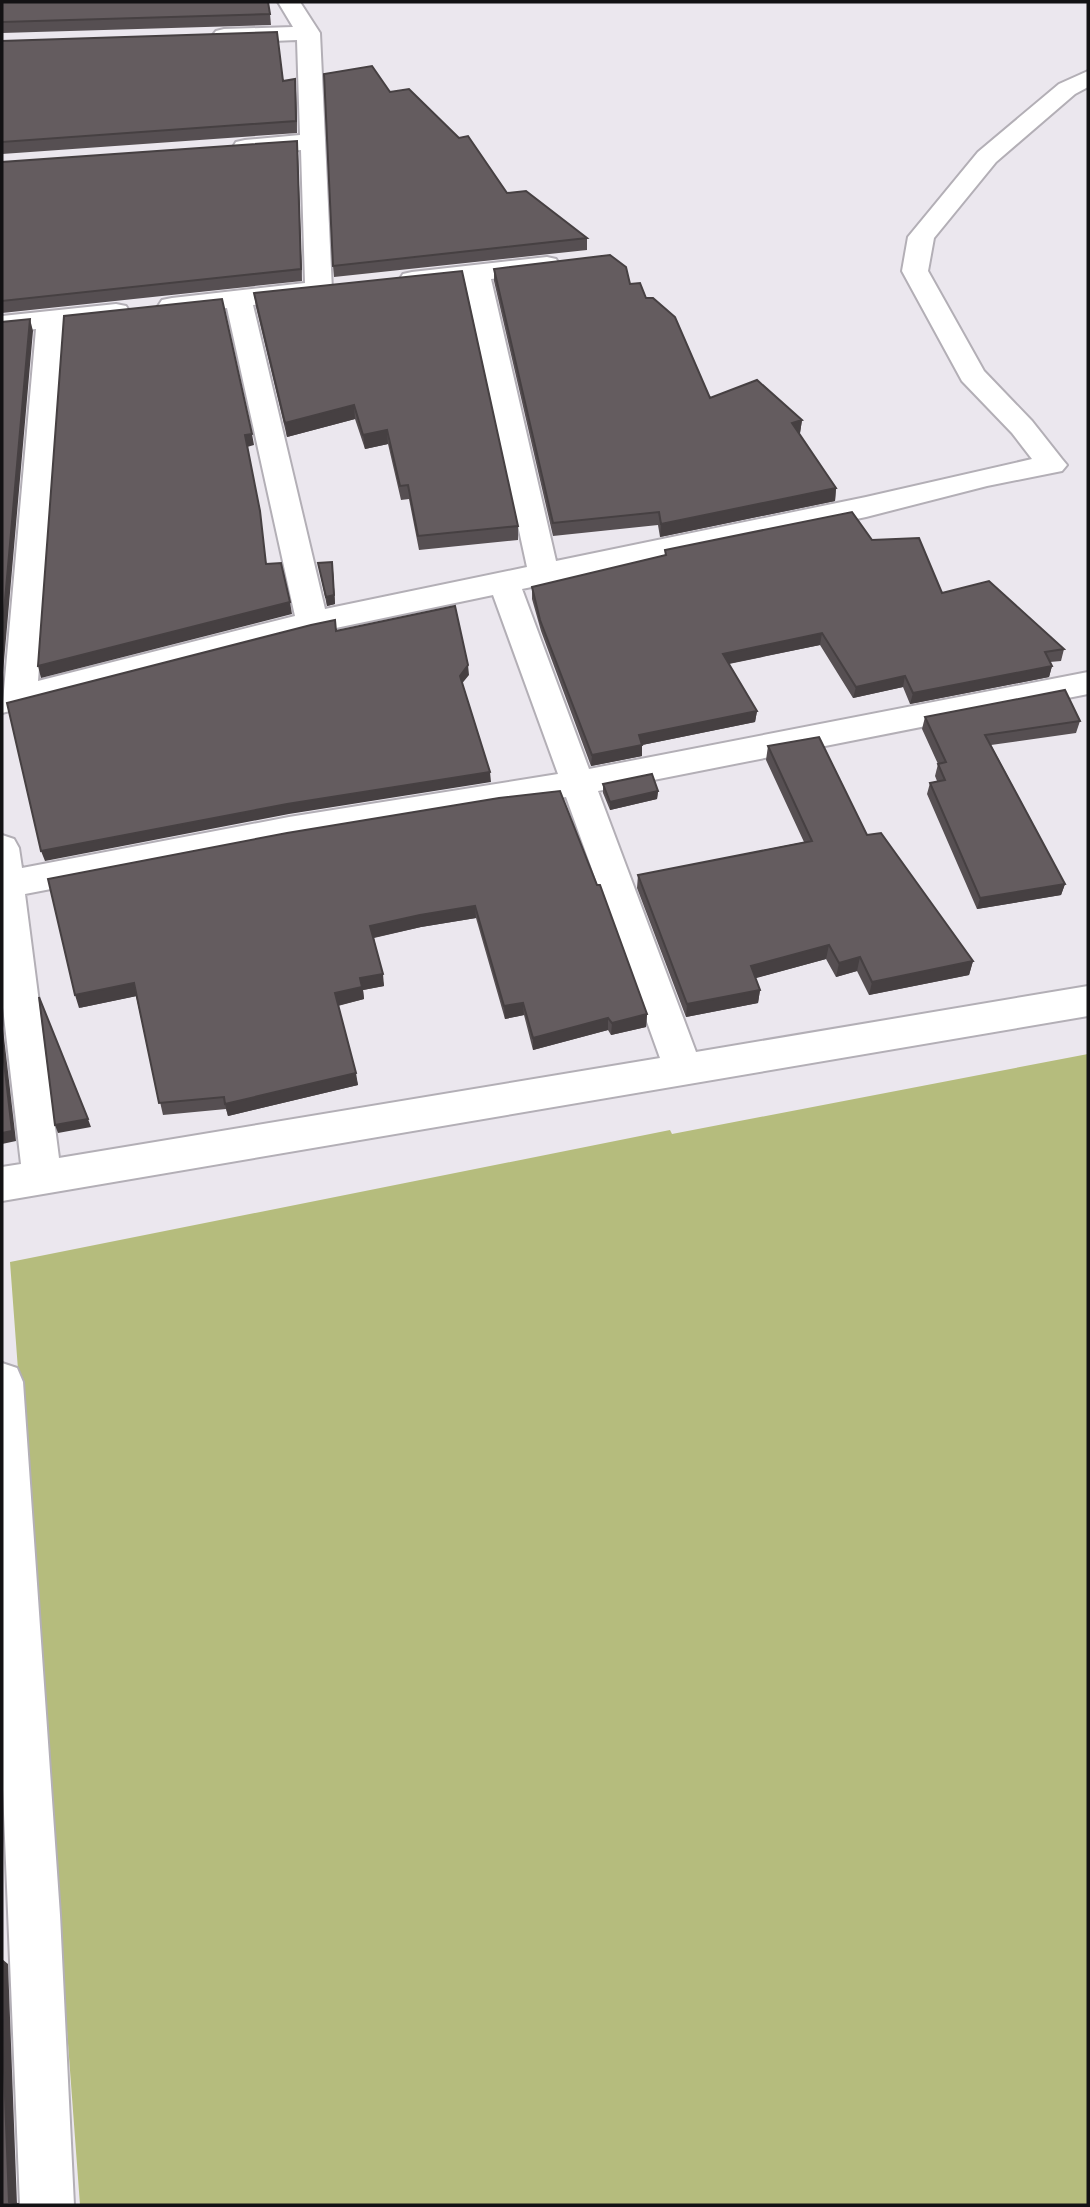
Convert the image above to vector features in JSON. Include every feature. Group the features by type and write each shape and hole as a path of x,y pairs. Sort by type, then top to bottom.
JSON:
{"street":[{"path":"2,324 332,288 313,142 308,33 289,2"},
{"path":"196,37 308,33"},
{"path":"51,318 11,700 312,622 866,507 987,477 1052,465 1022,427 972,376 915,271 921,237 987,157 1067,89 1088,78"},
{"path":"218,149 313,142"},
{"path":"384,283 576,262"},
{"path":"476,273 544,574"},
{"path":"238,299 312,622"},
{"path":"504,582 683,1069"},
{"path":"6,884 289,830 578,783 1088,683"},
{"path":"2,848 42,1178"},
{"path":"2,1184 1088,1001"},
{"path":"2,1382 18,1920 47,2205"}],"green space":[{"path":"1088,1054 1088,2205 80,2205 10,1262 670,1130 672,1134"}],"building":[{"path":"2,2 268,2 270,14 2,22"},
{"path":"277,32 283,81 295,79 296,121 2,142 2,41"},
{"path":"372,66 390,92 409,89 459,138 468,136 507,193 526,191 587,238 333,266 324,74"},
{"path":"297,141 301,269 2,301 2,162"},
{"path":"610,255 626,267 630,284 640,283 646,298 653,298 675,317 710,398 757,380 802,420 792,423 836,488 661,524 659,512 553,523 494,269"},
{"path":"462,271 518,526 418,536 408,485 400,486 387,430 363,435 354,405 285,423 254,293"},
{"path":"222,299 252,434 245,435 260,511 266,564 281,563 290,602 38,666 64,316"},
{"path":"30,319 2,634 2,322"},
{"path":"852,512 872,540 919,538 942,593 989,581 1064,649 1045,652 1052,666 913,693 905,676 856,687 822,633 723,654 757,711 639,735 642,745 592,755 540,620 532,587 666,555 665,550"},
{"path":"332,562 334,595 326,597 318,563"},
{"path":"455,606 468,665 460,676 490,772 287,804 41,851 7,703 311,625 335,620 336,631"},
{"path":"1065,690 1080,721 985,735 1065,884 980,898 930,783 945,780 938,764 946,762 925,717"},
{"path":"819,737 867,835 881,833 973,961 872,982 860,957 839,963 829,945 751,966 760,990 687,1004 638,875 812,841 768,746"},
{"path":"652,774 658,791 610,802 603,784"},
{"path":"560,791 597,885 600,885 647,1014 612,1023 608,1018 533,1038 523,1003 504,1006 475,906 420,915 370,926 383,974 360,978 362,987 335,993 356,1073 225,1104 224,1097 159,1103 134,983 75,995 48,879 287,833 499,798"},
{"path":"39,997 88,1119 55,1125"},
{"path":"2,1045 12,1131 2,1133"},
{"path":"2,2018 9,2202 18,2205 2,2205"}]}
